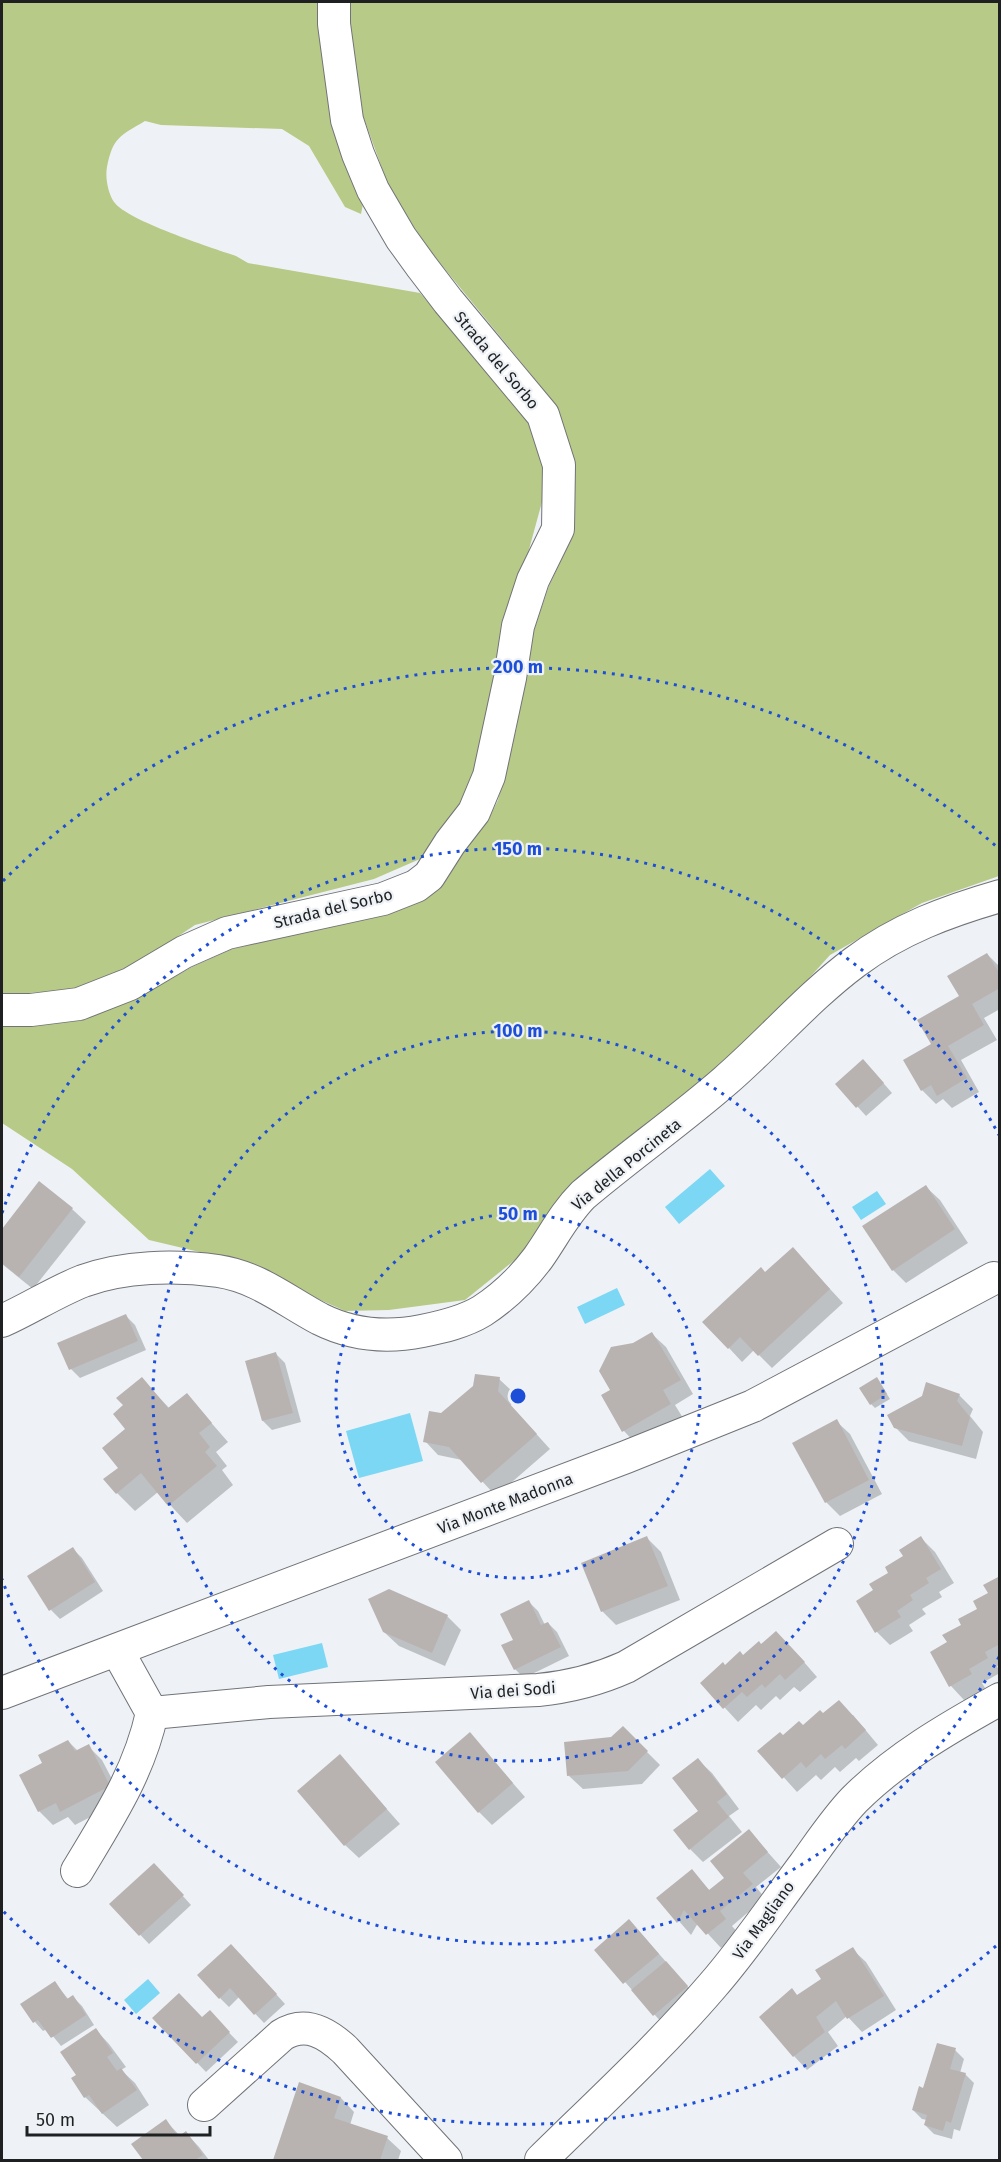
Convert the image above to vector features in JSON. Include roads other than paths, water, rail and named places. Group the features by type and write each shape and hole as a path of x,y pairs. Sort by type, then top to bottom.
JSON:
{"street":[{"name":"Strada del Sorbo","path":"2,1010 31,1010 80,1004 130,984 184,952 227,933 383,898 416,886 429,876 450,843 474,812 489,776 510,678 518,626 533,580 558,529 559,465 543,415 428,276 401,238 373,190 347,120 334,24 334,2"},
{"name":"Via della Porcineta","path":"2,1321 85,1281 122,1272 153,1269 205,1270 236,1275 265,1286 322,1320 346,1329 371,1334 408,1334 466,1319 482,1311 520,1278 538,1258 565,1215 582,1196 719,1086 844,970 885,943 924,922 946,912 999,896"},
{"name":"Via Monte Madonna","path":"2,1693 626,1457 753,1406 994,1278"},
{"name":"Via dei Sodi","path":"152,1713 269,1702 538,1690 570,1686 594,1680 626,1667 837,1544"},
{"path":"77,1871 133,1773 142,1753 152,1713 117,1650"},
{"name":"Via Magliano","path":"541,2160 668,2034 712,1986 747,1943 830,1828 853,1802 884,1772 909,1754 999,1699"},
{"path":"204,2105 282,2035 297,2028 316,2030 335,2040 345,2050 446,2160"}],"water":[{"path":"710,1169 725,1186 679,1224 665,1207"},
{"path":"877,1191 886,1204 861,1220 852,1207"},
{"path":"617,1288 625,1305 585,1324 577,1307"},
{"path":"410,1413 423,1461 359,1478 346,1431"},
{"path":"322,1643 328,1667 279,1679 273,1655"},
{"path":"148,1979 160,1993 136,2014 124,2000"}]}
